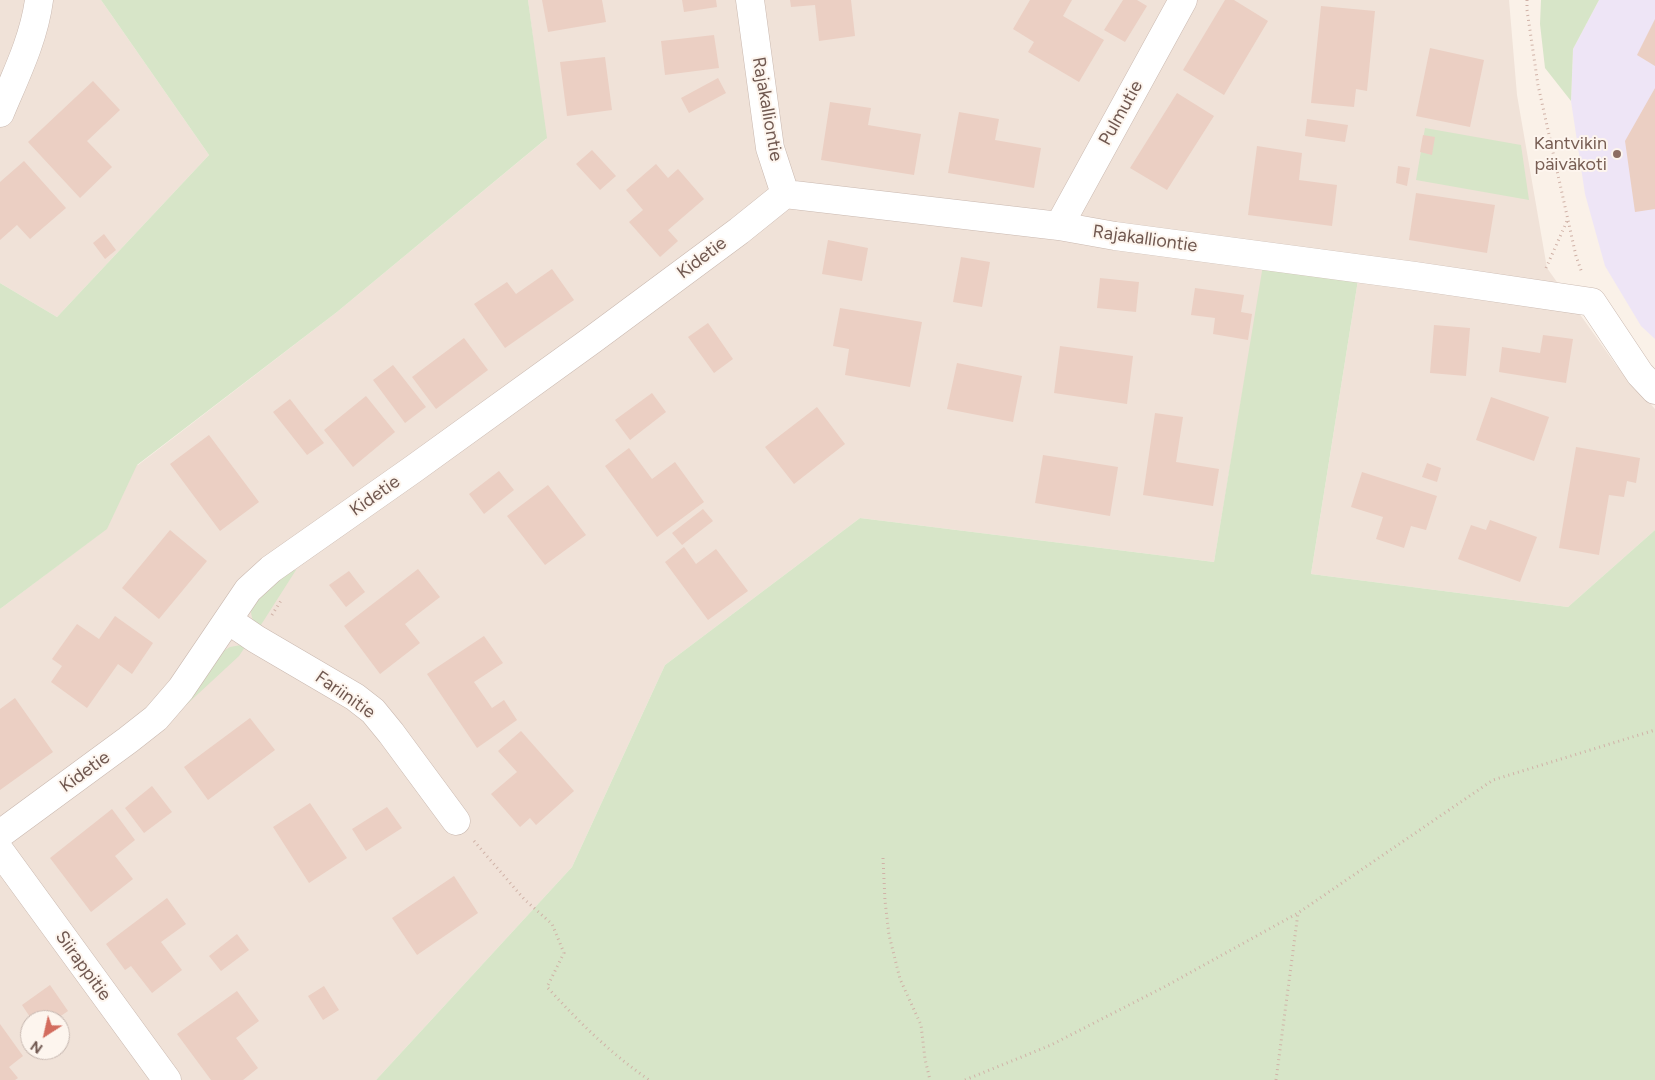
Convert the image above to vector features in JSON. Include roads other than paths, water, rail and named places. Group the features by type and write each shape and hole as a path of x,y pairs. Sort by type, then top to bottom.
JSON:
{"street":[{"path":"0,114 20,66 38,14 39,0"},
{"name":"Rajakalliontie","path":"750,0 770,148 785,194 1060,226 1114,236 1592,302 1640,374 1655,390"},
{"name":"Pulmutie","path":"1060,226 1183,0"},
{"name":"Kidetie","path":"0,834 156,718 181,689 248,590 271,569 585,346 740,231 785,194"},
{"name":"Fariinitie","path":"228,620 256,639 355,697 373,711 391,732 456,821"},
{"name":"Siirappitie","path":"0,851 166,1080"}],"place":[{"name":"Kantvikin päiväkoti","path":"1617,154"}]}
